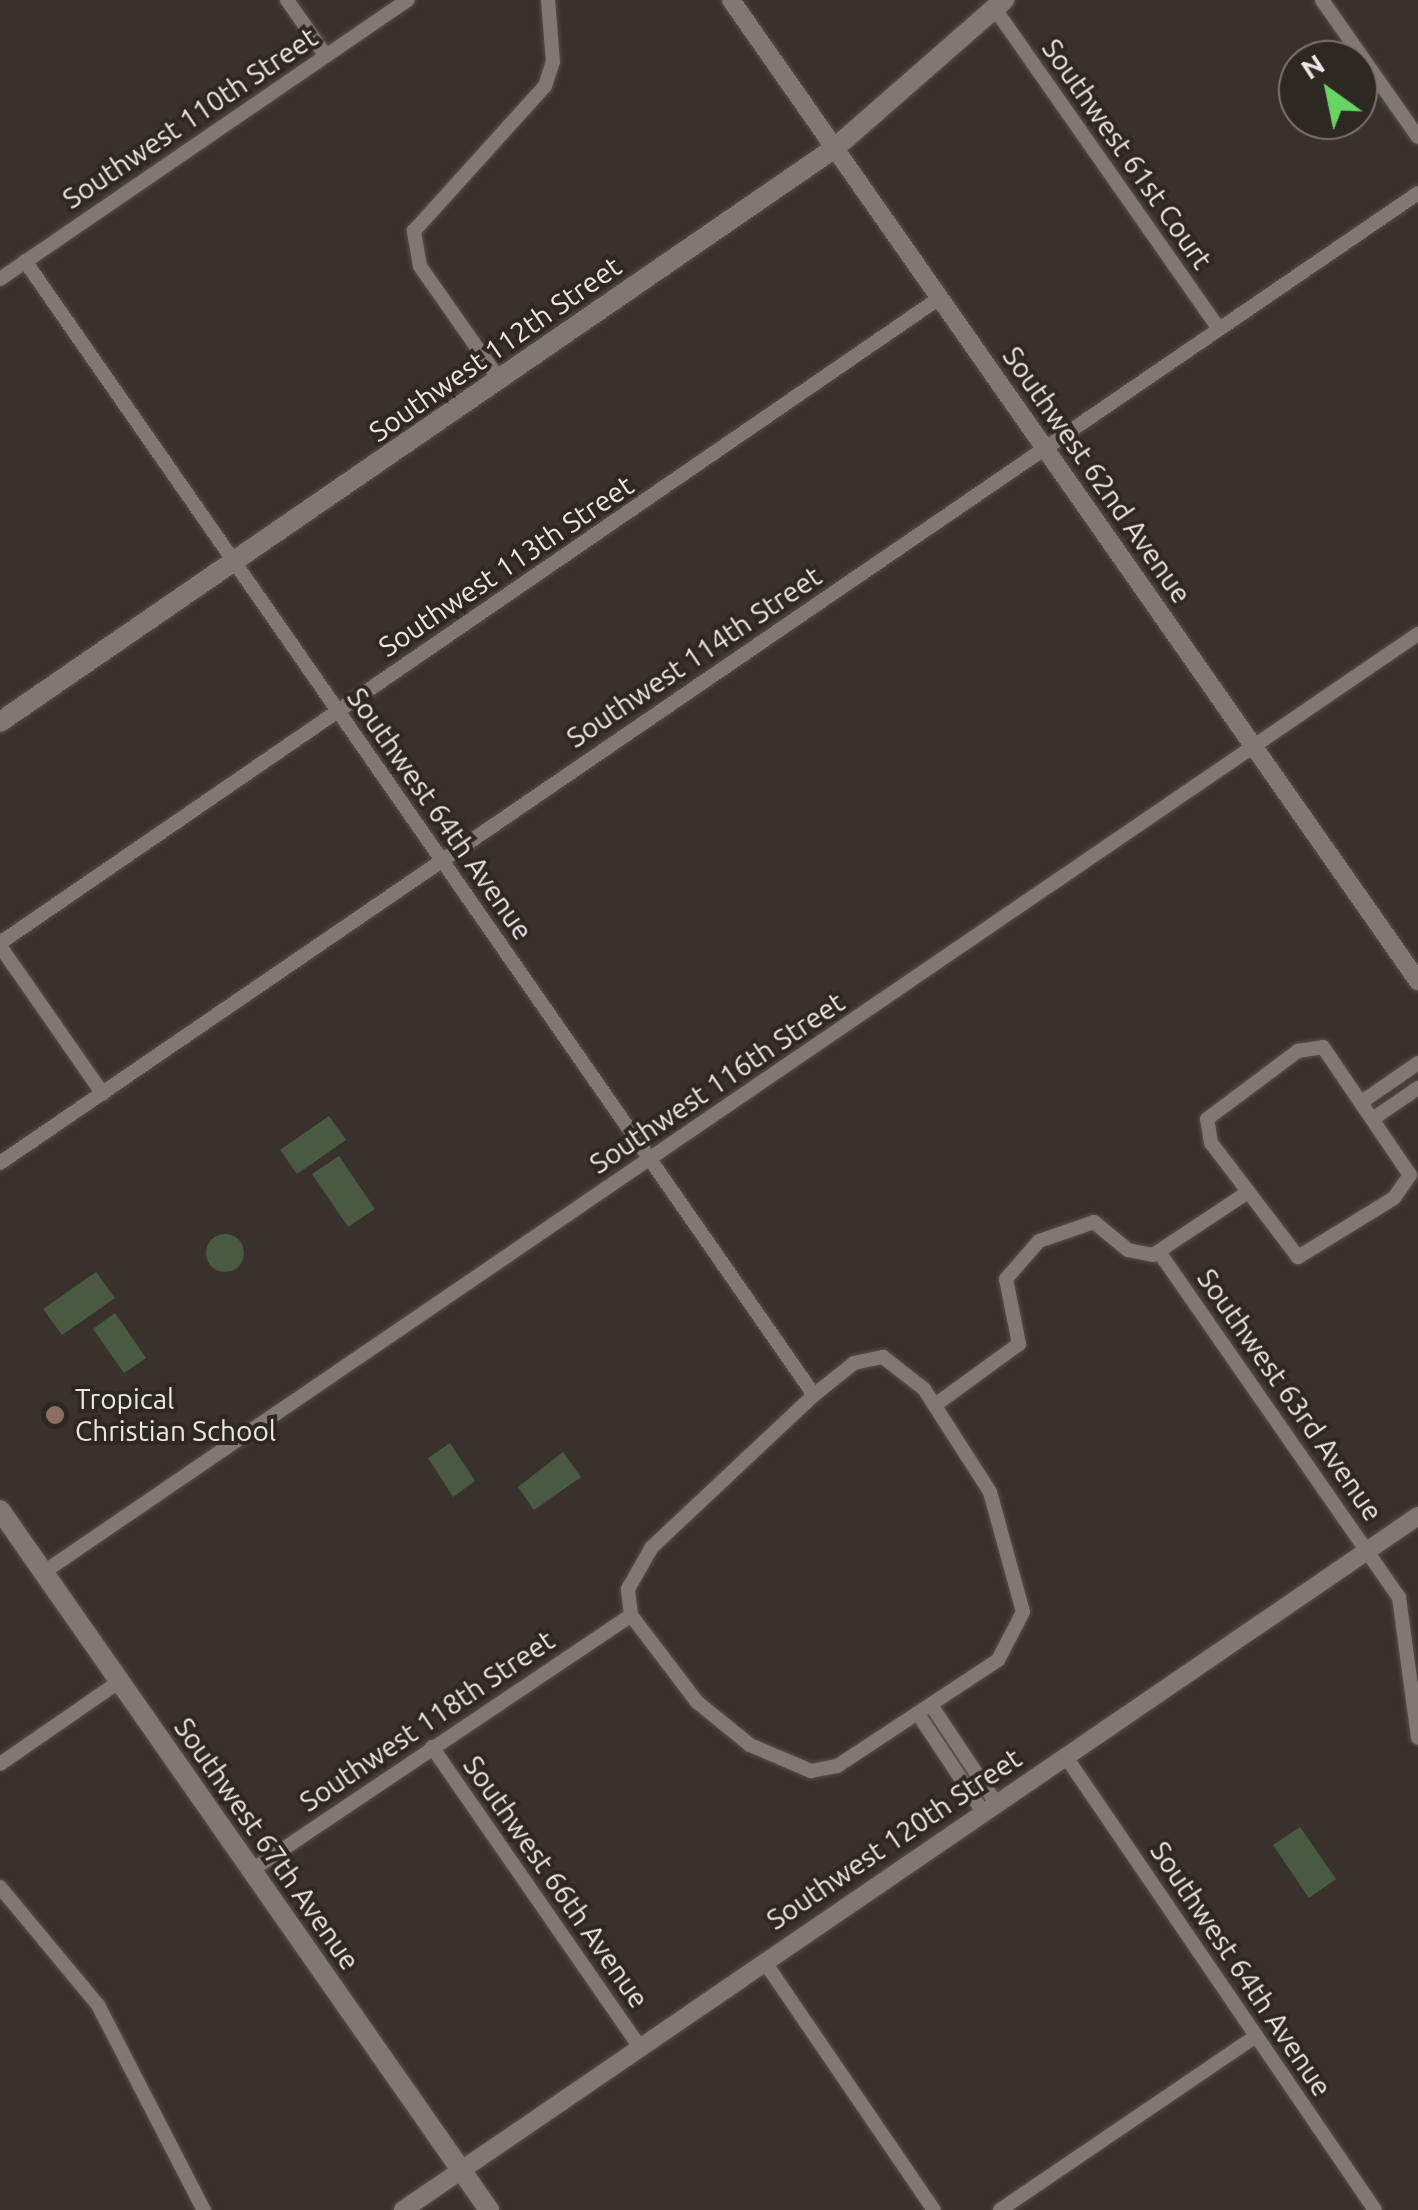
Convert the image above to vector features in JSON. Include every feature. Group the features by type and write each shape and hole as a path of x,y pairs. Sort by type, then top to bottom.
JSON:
{"main road":[{"name":"Southwest 112th Street","path":"0,722 835,148 1000,5"},
{"name":"Southwest 67th Avenue","path":"0,1510 489,2210"}],"street":[{"path":"287,0 326,56"},
{"name":"Southwest 110th Street","path":"0,278 408,0"},
{"path":"499,379 420,266 414,231 545,86 553,62 548,0"},
{"name":"Southwest 62nd Avenue","path":"731,0 1418,981"},
{"path":"1322,0 1418,137"},
{"name":"Southwest 61st Court","path":"1000,5 1218,328"},
{"name":"Southwest 114th Street","path":"0,1163 1418,192"},
{"name":"Southwest 64th Avenue","path":"25,261 814,1395"},
{"name":"Southwest 113th Street","path":"0,944 941,298"},
{"name":"Southwest 116th Street","path":"44,1572 1418,634"},
{"path":"0,944 103,1094"},
{"path":"1318,1046 1366,1099 1407,1161 1408,1182 1298,1257 1246,1194 1211,1143 1207,1119 1318,1046"},
{"path":"1366,1099 1418,1063"},
{"path":"1377,1116 1418,1088"},
{"path":"935,1405 1018,1344 1006,1279 1039,1241 1086,1221 1137,1255 1158,1252 1246,1194"},
{"name":"Southwest 63rd Avenue","path":"1158,1252 1368,1550 1409,1622 1408,1698 1418,1738"},
{"path":"883,1357 904,1366 935,1405 1000,1513 1023,1612 1008,1651 837,1766 794,1766 750,1746 697,1702 631,1615 638,1562 814,1395 854,1363 883,1357"},
{"name":"Southwest 120th Street","path":"402,2210 1418,1516"},
{"name":"Southwest 118th Street","path":"252,1870 631,1615"},
{"path":"0,1764 120,1681"},
{"path":"924,1710 990,1807"},
{"name":"Southwest 66th Avenue","path":"432,1747 640,2047"},
{"name":"Southwest 64th Avenue","path":"1066,1756 1375,2210"},
{"path":"0,1887 98,2006 204,2210"},
{"path":"764,1961 934,2210"},
{"path":"1000,2210 1256,2036"}],"green space":[{"path":"329,1116 346,1140 297,1174 280,1150"},
{"path":"339,1156 375,1209 348,1227 312,1174"},
{"path":"225,1234 238,1240 244,1253 238,1266 225,1272 212,1266 206,1253 212,1240"},
{"path":"96,1272 115,1298 62,1335 43,1309"},
{"path":"115,1313 146,1358 124,1373 93,1329"},
{"path":"450,1443 475,1481 453,1497 428,1458"},
{"path":"563,1452 581,1477 534,1510 518,1487"},
{"path":"1300,1827 1336,1879 1309,1898 1273,1845"}],"place":[{"name":"Tropical Christian School","path":"55,1415"}]}
